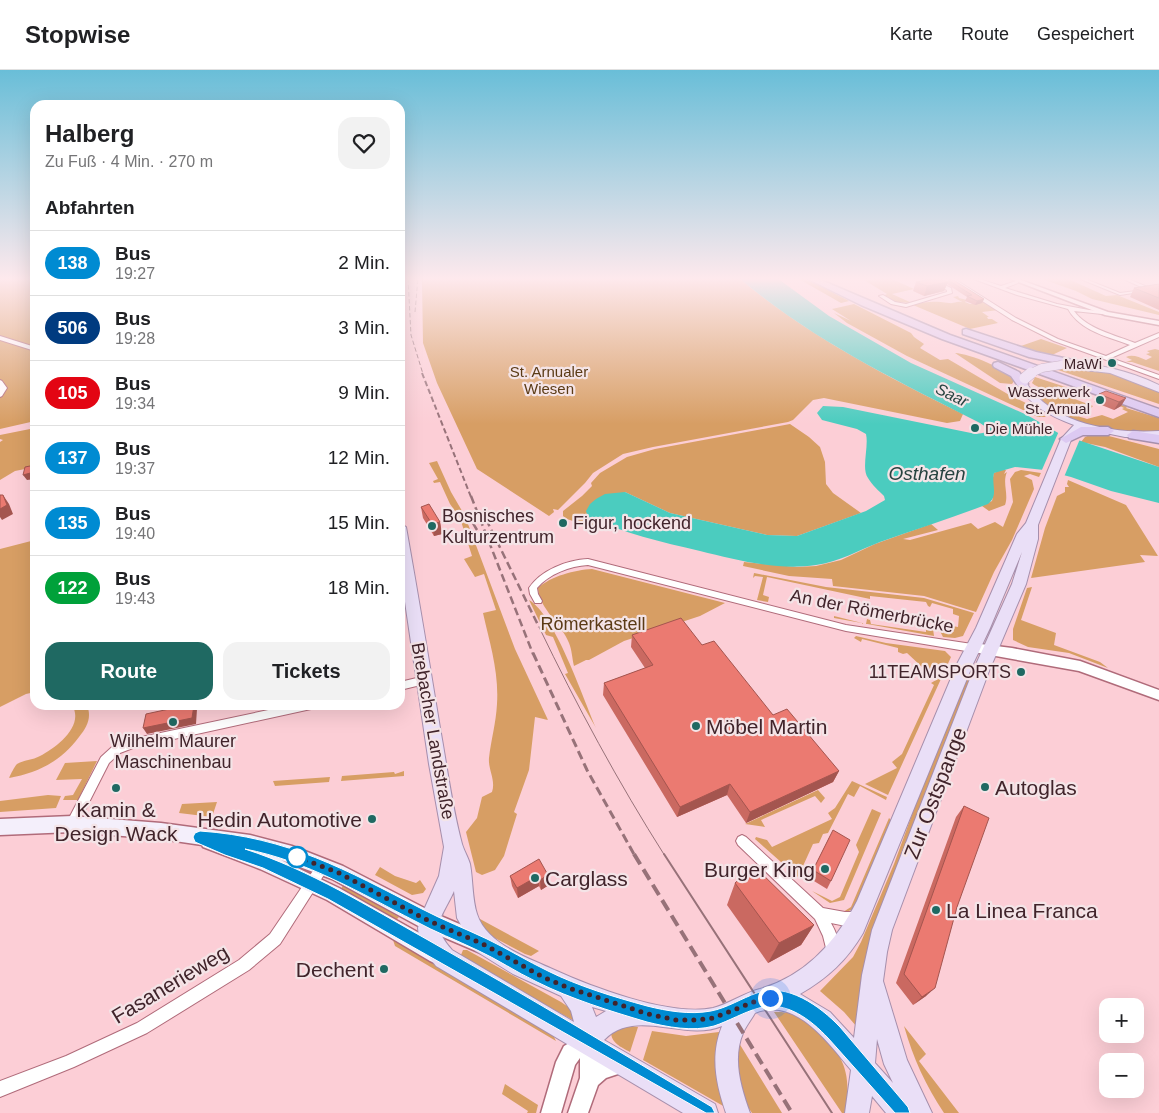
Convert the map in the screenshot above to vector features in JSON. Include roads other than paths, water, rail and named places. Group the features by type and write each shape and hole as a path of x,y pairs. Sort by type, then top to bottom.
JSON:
{"highway":[{"path":"908,327 1007,369 1024,381"},
{"path":"923,327 946,337 1159,413"},
{"path":"934,327 986,347 1159,408"},
{"path":"959,330 1042,357 1091,367"},
{"path":"1074,431 1108,431"},
{"path":"1133,435 1159,439"}],"main road":[{"path":"1074,431 1029,397 1024,381 1039,368 1061,365 1091,367 1159,387"},
{"path":"1042,407 1074,431"},
{"name":"Zur Ostspange","path":"648,1014 676,1020 713,1018 746,1007 759,1000 770,998 806,979 835,957 859,919 982,649 1025,566 1032,539 1032,525 1050,481 1074,431"},
{"path":"1108,431 1133,435 1159,434"},
{"name":"Zur Ostspange","path":"857,1113 872,977 882,930 981,671 983,628 1023,534 1032,525"},
{"name":"Brebacher Landstraße","path":"405,558 453,846 460,862 462,925 483,944 521,966 569,988"},
{"path":"0,827 72,824 161,831 250,843 323,866 429,930 449,938 462,925"},
{"path":"200,837 225,849 265,862 311,883 444,958 706,1113"},
{"name":"Brebacher Landstraße","path":"429,930 449,879 453,846"},
{"path":"395,930 412,938 429,930"},
{"path":"429,930 444,958"},
{"path":"872,977 879,1010 896,1064 920,1113"},
{"path":"569,988 582,1006 585,1014 586,1043"},
{"path":"569,988 648,1014"},
{"path":"770,998 793,1002 822,1020 902,1113"},
{"path":"738,1113 730,1091 726,1058 732,1028 746,1007"},
{"path":"586,1043 604,1023 615,1018 648,1014"}],"street":[{"path":"1028,327 1073,348 1159,377"},
{"path":"1092,327 1134,344"},
{"path":"1106,358 1134,344 1159,335"},
{"path":"0,338 30,347"},
{"path":"1148,340 1159,344"},
{"path":"0,382 4,388 0,395"},
{"path":"538,601 534,594 536,583 577,561"},
{"name":"An der Römerbrücke","path":"577,561 600,564 870,633 982,649 1080,666 1159,695"},
{"path":"405,685 425,680"},
{"path":"72,824 105,760 116,750 132,744 288,710"},
{"path":"742,840 820,914 830,935 835,957"},
{"name":"Fasanerieweg","path":"0,1089 70,1062 142,1028 244,965 275,939 323,866"},
{"path":"820,914 845,919 859,919"},
{"path":"551,1113 570,1053 586,1043 590,1056 591,1078 578,1113"},
{"path":"591,1078 600,1070 621,1064"}],"water":[{"name":"Osthafen","path":"805,327 848,327 911,363 1027,415 1060,434 1159,467 1159,503 1111,491 1044,470 1015,467 994,473 994,494 988,504 880,542 833,561 816,565 787,567 728,558 643,537 588,517 586,511 596,499 605,494 625,492 670,513 767,535 797,536 866,511 885,500 884,496 871,483 866,474 866,434 857,429 822,420 817,413 823,406 843,407 976,434 989,432 989,429 980,423 886,375"}],"tram line":[{"path":"539,627 599,743 665,856"},
{"path":"664,854 832,1113"}],"railway":[{"path":"411,327 411,335 423,374"},
{"path":"422,373 471,497"},
{"path":"471,496 533,654"},
{"path":"467,513 477,530"},
{"path":"486,519 539,627"},
{"path":"533,653 587,770 635,856"},
{"path":"634,854 792,1113"}],"place":[{"name":"MaWi","path":"1112,363"},
{"name":"Wasserwerk St. Arnual","path":"1100,400"},
{"name":"Die Mühle","path":"975,428"},
{"name":"Figur, hockend","path":"563,523"},
{"name":"Bosnisches Kulturzentrum","path":"432,526"},
{"name":"11TEAMSPORTS","path":"1021,672"},
{"name":"Wilhelm Maurer Maschinenbau","path":"173,722"},
{"name":"Möbel Martin","path":"696,726"},
{"name":"Autoglas","path":"985,787"},
{"name":"Kamin & Design Wack","path":"116,788"},
{"name":"Hedin Automotive","path":"372,819"},
{"name":"Burger King","path":"825,869"},
{"name":"Carglass","path":"535,878"},
{"name":"La Linea Franca","path":"936,910"},
{"name":"Dechent","path":"384,969"}],"park label":[{"name":"St. Arnualer Wiesen","path":"549,380"},
{"name":"Römerkastell","path":"593,624"}],"water label":[{"name":"Saar","path":"952,395"}]}
